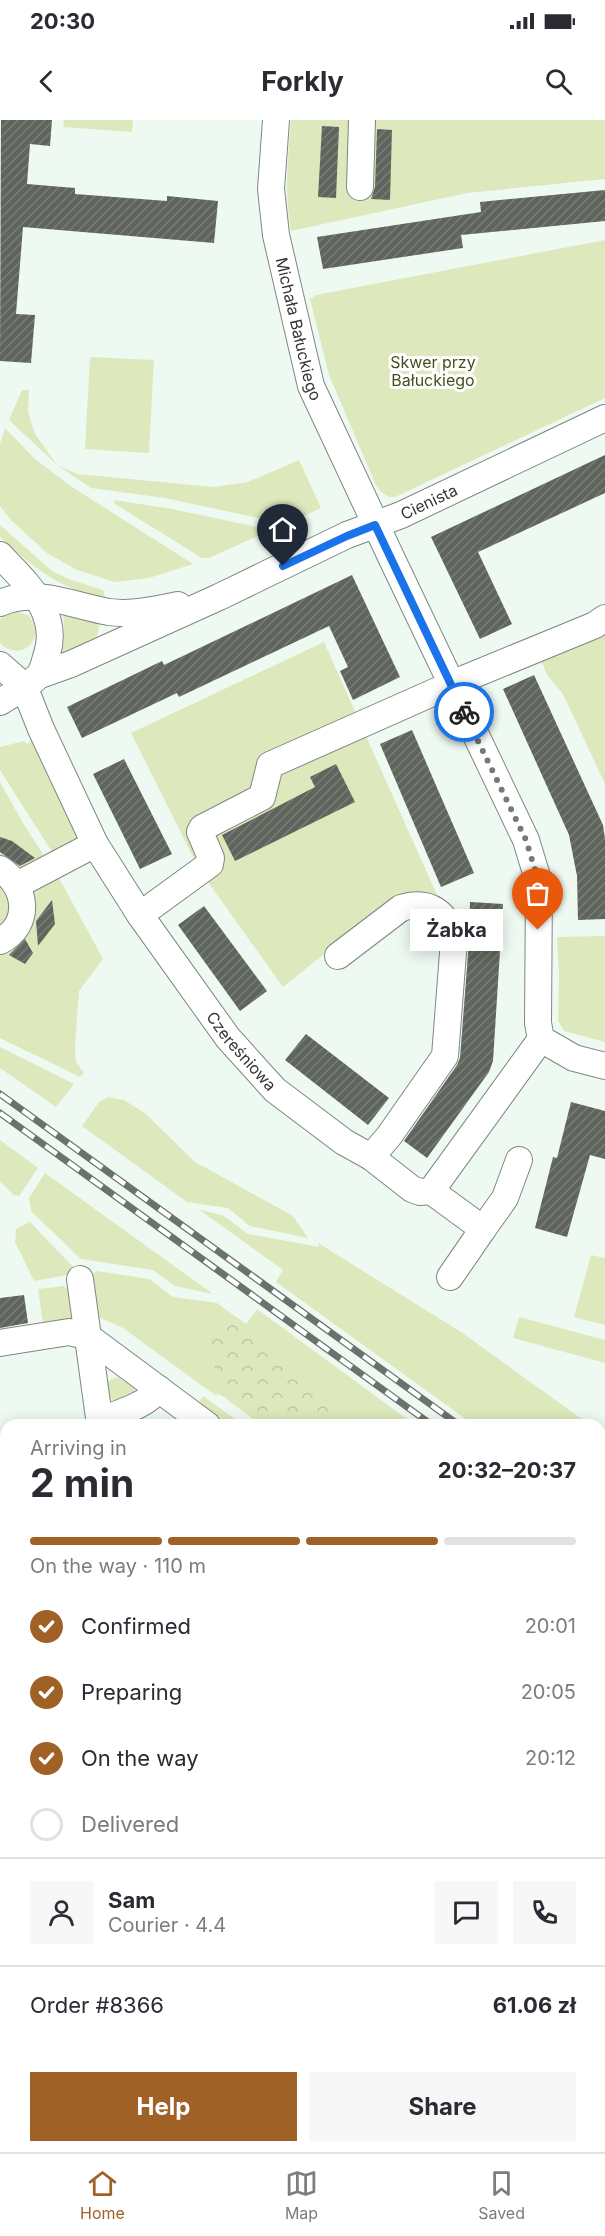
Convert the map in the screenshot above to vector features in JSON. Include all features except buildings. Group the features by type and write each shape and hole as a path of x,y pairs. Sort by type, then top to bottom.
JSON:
{"street":[{"name":"Michała Bałuckiego","path":"276,120 270,189 276,235 311,386 526,840 539,883 538,1023 541,1039"},
{"path":"360,187 362,120"},
{"name":"Cienista","path":"0,702 32,680 219,597 347,536 401,515 605,418"},
{"path":"0,555 38,598 46,611 51,629 49,646 32,680 0,665"},
{"name":"Cienista","path":"0,603 21,597 38,598 61,600 121,613 155,610 219,597"},
{"path":"140,915 210,864 212,858 200,832 202,828 262,797 270,765 596,625 605,618"},
{"name":"Czereśniowa","path":"32,680 41,729 95,844 140,915 228,1038 275,1090 344,1142 371,1157 412,1189 420,1192 431,1191 483,1229"},
{"path":"0,940 12,932 22,913 22,902 8,877 95,844"},
{"path":"338,956 401,908 411,905 427,907 439,912 450,926 454,940 445,1056 371,1157"},
{"path":"431,1191 541,1039 574,1058 605,1066"},
{"path":"450,1277 505,1198 519,1160"},
{"path":"80,1280 98,1419"},
{"path":"0,1343 69,1332 87,1336 199,1419"},
{"path":"108,1419 143,1404 151,1399 159,1389"}],"green space":[{"path":"64,120 133,120 132,132 63,127"},
{"path":"291,120 605,120 605,179 467,193 291,231 287,189"},
{"name":"Skwer przy Bałuckiego","path":"605,240 605,398 395,497 383,493 375,483 329,375 310,299 316,295"},
{"path":"90,357 154,360 149,453 85,449"},
{"path":"22,390 29,390 28,412 35,434 57,465 9,420"},
{"path":"5,428 35,459 72,487 193,564 149,578 115,582 77,570 47,553 10,519 0,506 0,444"},
{"path":"299,460 321,508 286,524 165,498 91,488 57,465 77,474 214,487 248,482"},
{"path":"114,500 172,509 271,530 209,558 202,558 115,504"},
{"path":"0,525 52,571 71,580 103,590 105,597 75,589 48,576 0,537"},
{"path":"14,611 28,615 34,624 35,632 34,640 29,646 16,651 0,643 0,619"},
{"path":"63,611 100,620 96,643 60,657 64,640"},
{"path":"605,631 605,784 563,694 548,676 539,657"},
{"path":"324,642 437,895 328,951 283,987 200,871 131,733"},
{"path":"37,739 81,838 52,852 0,770 0,747 24,741 27,744"},
{"path":"0,782 64,887 103,959 79,991 75,1046 76,1062 84,1073 80,1077 0,1038"},
{"path":"605,936 605,1042 564,1031 558,1021 557,937"},
{"path":"0,1047 74,1084 56,1107 0,1068"},
{"path":"108,1097 124,1100 146,1114 195,1162 293,1216 308,1238 250,1226 228,1208 187,1202 82,1126 99,1102"},
{"path":"0,1140 38,1168 19,1196 14,1195 0,1181"},
{"path":"45,1173 213,1294 175,1286 153,1270 81,1259 31,1211 29,1198"},
{"path":"198,1209 224,1216 248,1234 319,1247 318,1243 461,1332 582,1419 466,1419 276,1282 283,1270"},
{"path":"30,1222 75,1269 67,1275 34,1281 15,1242 16,1229"},
{"path":"591,1255 605,1258 605,1325 574,1317"},
{"path":"97,1271 149,1279 173,1297 217,1303 246,1324 257,1309 407,1419 357,1419 234,1321 208,1338 220,1394 215,1395 123,1328 94,1315 86,1278"},
{"path":"64,1286 70,1294 72,1303 70,1322 44,1332 38,1289"},
{"path":"519,1317 605,1340 605,1363 513,1338"},
{"path":"234,1321 357,1419 253,1419 220,1394 208,1338"},
{"path":"117,1377 133,1387 135,1391 134,1394 118,1402 109,1397 107,1388 107,1382"},
{"path":"203,1396 235,1419 212,1419 196,1407"}],"railway":[{"path":"0,1094 451,1419"},
{"path":"0,1113 424,1419"}],"way so far":[{"path":"464,712 526,840 539,883 538,930"}],"place":[{"name":"Żabka","path":"538,930"}],"route":[{"path":"283,566 375,525 464,712"}]}
